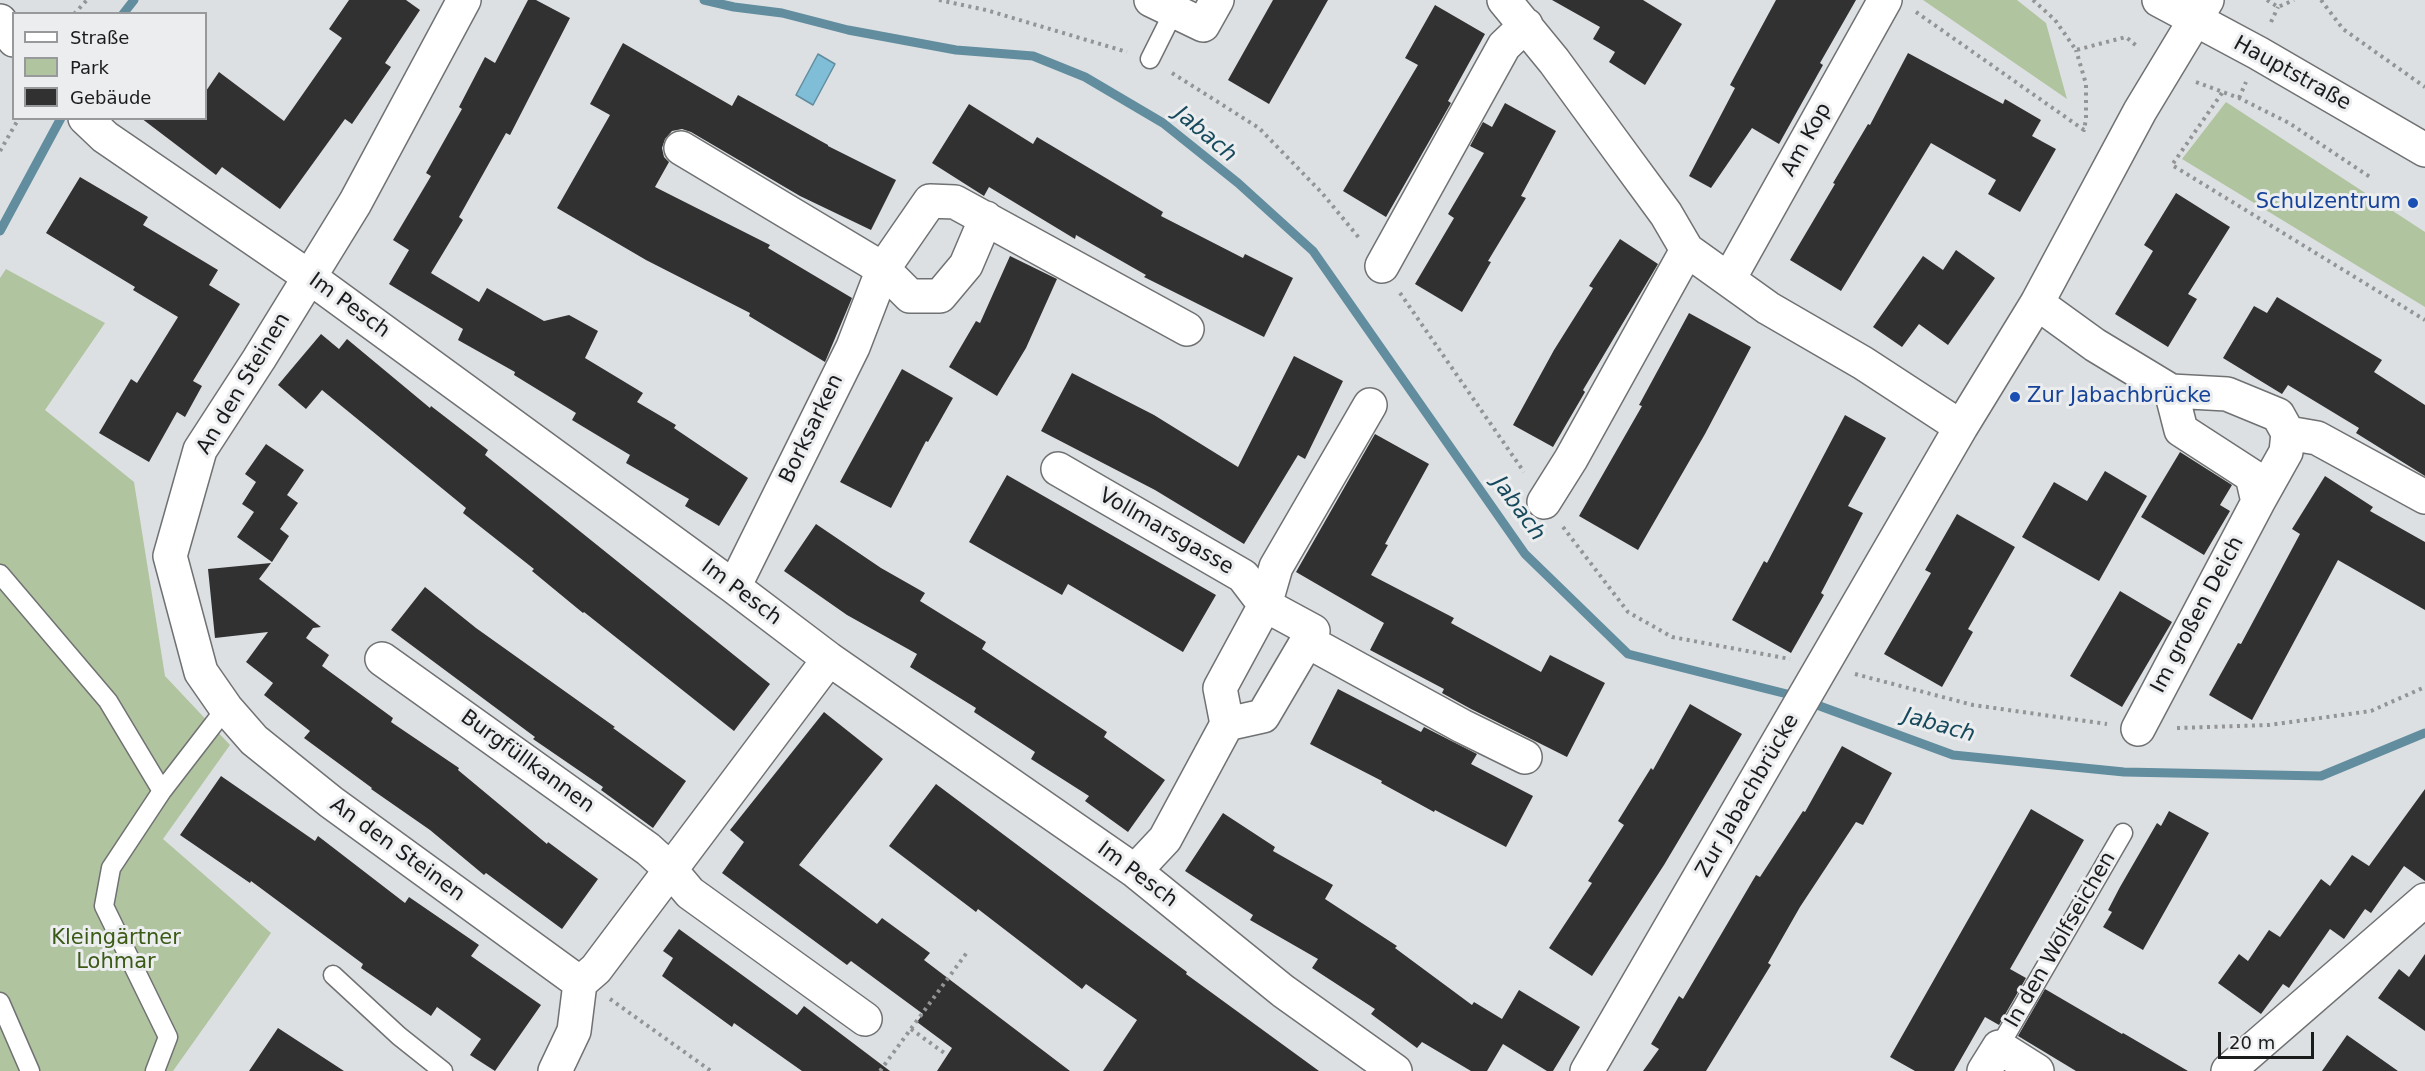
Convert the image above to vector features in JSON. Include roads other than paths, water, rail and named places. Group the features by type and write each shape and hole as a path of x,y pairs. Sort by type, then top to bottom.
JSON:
{"street":[{"name":"An den Steinen","path":"464,0 355,203 200,450 170,556 201,672 226,708 254,740 331,802 580,983"},
{"path":"1162,6 1203,25 1217,0"},
{"path":"1504,0 1526,25 1666,214 1687,250 1768,308 1863,363 1960,427"},
{"name":"Hauptstraße","path":"2159,0 2201,10 2258,53 2425,150"},
{"name":"Am Kop","path":"1729,279 1897,3"},
{"name":"Zur Jabachbrücke","path":"1587,1071 1960,427 2037,303 2140,111 2201,10"},
{"path":"0,21 12,37"},
{"path":"1382,266 1504,46 1526,25"},
{"name":"Im Pesch","path":"87,120 105,137 308,276 829,659 1135,871 1283,991 1395,1071"},
{"path":"681,148 883,269 910,296 940,296 966,265 986,218"},
{"name":"Borksarken","path":"734,587 853,347 883,269 930,201 955,202 1188,329"},
{"path":"1544,502 1571,459 1687,250"},
{"path":"2037,303 2095,345 2171,391 2227,394 2278,416 2288,433 2317,438 2425,497"},
{"path":"2171,391 2181,430 2252,476 2258,502"},
{"path":"1135,871 1165,839 1227,724 1220,688 1265,605 1276,567 1370,405"},
{"name":"Im großen Deich","path":"2138,729 2286,452 2288,433"},
{"name":"Vollmarsgasse","path":"1058,469 1243,576 1265,605 1313,631 1307,641"},
{"path":"1227,724 1263,716 1307,641 1462,726 1525,757"},
{"name":"Burgfüllkannen","path":"382,659 648,849 690,892 865,1019"},
{"path":"555,1071 574,1031 580,983 596,969 669,868 829,659"},
{"path":"2228,1071 2425,900"},
{"name":"In den Wolfseichen","path":"1991,1059 2037,1071"}],"lane":[{"path":"1150,59 1162,6"},
{"path":"0,574 108,701 162,791"},
{"path":"155,1071 168,1037 104,906 111,868 162,791 226,708"},
{"name":"In den Wolfseichen","path":"1991,1059 2123,833"},
{"path":"333,975 399,1036 443,1071"},
{"path":"0,1002 30,1071"}],"water":[{"path":"818,54 835,64 813,105 796,95"}],"waterway":[{"name":"Jabach","path":"125,12 134,0"},
{"name":"Jabach","path":"704,0 734,7 782,13 848,30 956,50 1033,56 1085,77 1163,123 1238,183 1313,251 1525,554 1628,654 1787,694 1953,755 2124,772 2321,776 2425,733"},
{"name":"Jabach","path":"0,231 60,120"}],"place":[{"name":"Schulzentrum","path":"2413,203"},
{"name":"Zur Jabachbrücke","path":"2015,397"}],"park label":[{"name":"Kleingärtner Lohmar","path":"116,951"}]}
